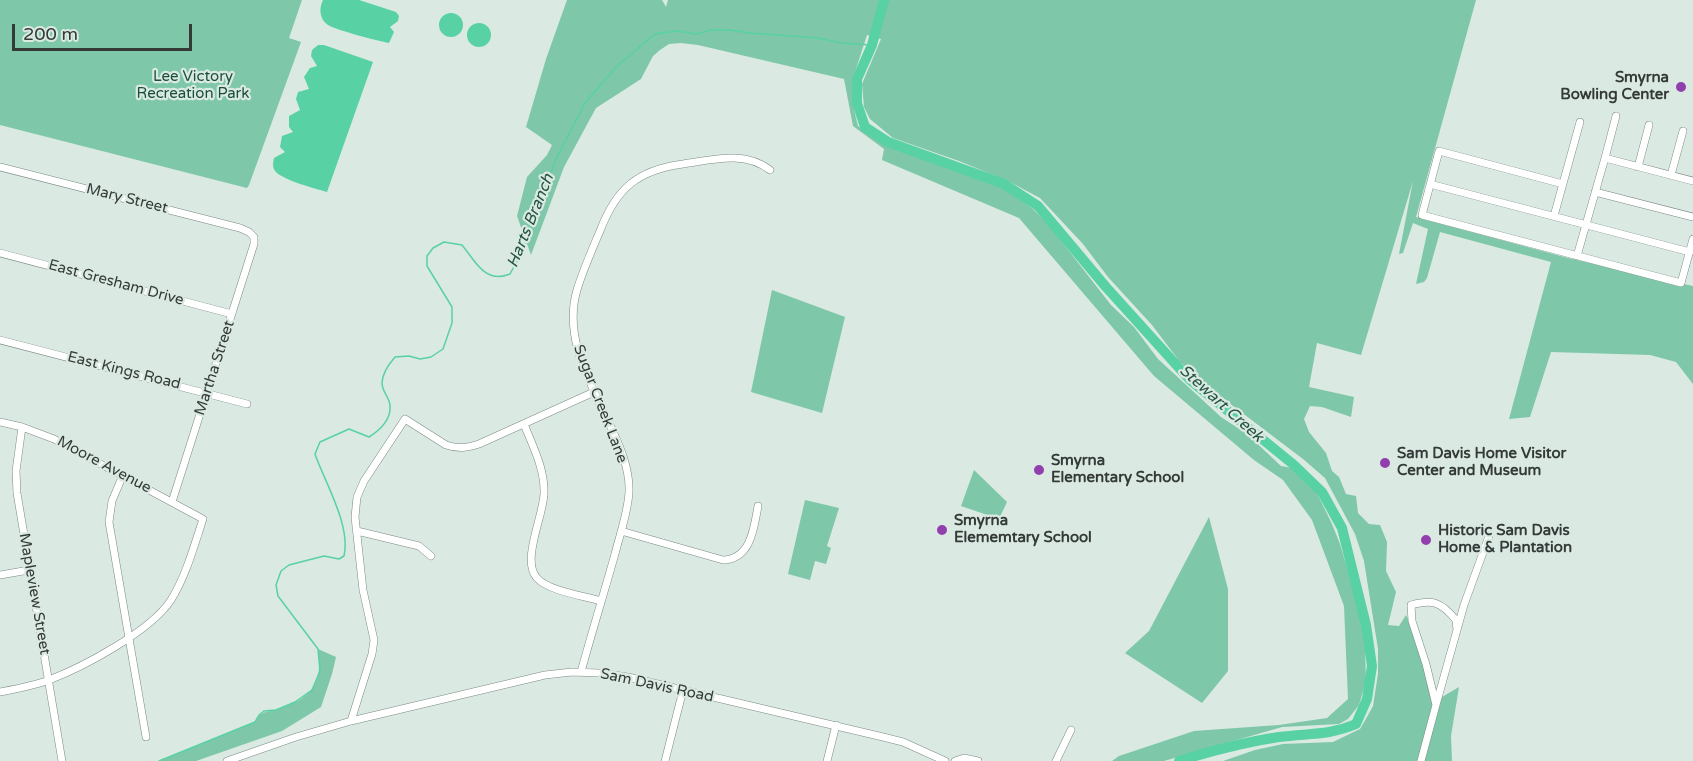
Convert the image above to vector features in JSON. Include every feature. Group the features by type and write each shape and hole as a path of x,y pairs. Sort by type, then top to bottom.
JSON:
{"street":[{"path":"1577,256 1616,116"},
{"path":"1554,216 1580,122"},
{"path":"1638,166 1650,125"},
{"path":"1671,176 1683,131"},
{"path":"1563,184 1439,151 1422,215 1681,283 1693,239"},
{"name":"Sugar Creek Lane","path":"581,672 621,531 629,494 627,475 618,441 594,392 576,345 575,297 606,215 615,199 637,179 678,165 728,158 746,158 761,163 770,170"},
{"path":"1605,158 1693,181"},
{"name":"Mary Street","path":"0,167 240,228 253,234"},
{"path":"1430,184 1690,252"},
{"path":"1595,192 1693,217"},
{"name":"Martha Street","path":"172,502 254,244 253,234"},
{"name":"East Gresham Drive","path":"0,253 232,314"},
{"name":"East Kings Road","path":"0,340 247,404"},
{"path":"351,721 374,640 364,600 356,508 361,488 405,418 438,440 460,448 479,444 594,392"},
{"name":"Moore Avenue","path":"0,422 22,427 54,439 203,519 170,602 150,622 130,637"},
{"path":"524,424 544,480 542,511 531,560 533,573 542,583 602,601"},
{"name":"Mapleview Street","path":"22,427 16,471 17,493 62,761"},
{"path":"123,475 112,501 110,522 146,737"},
{"path":"621,531 729,560 736,558 746,548 758,506"},
{"path":"357,531 419,546 431,556"},
{"path":"1421,761 1457,630 1488,536"},
{"path":"0,575 29,570"},
{"path":"1436,705 1426,663 1412,621 1411,605 1425,601 1438,603 1456,620 1457,630"},
{"path":"0,692 48,680 85,663 130,637"},
{"name":"Sam Davis Road","path":"227,761 351,721 545,675 581,672 628,677 836,725 903,742 945,761"},
{"path":"665,761 683,690"},
{"path":"827,761 836,725"},
{"path":"1056,761 1071,730"},
{"path":"955,761 964,758 978,761"}],"green space":[{"name":"Lee Victory Recreation Park","path":"0,0 302,0 289,38 301,42 247,188 0,125"},
{"path":"567,0 662,0 666,7 668,0 1476,0 1416,217 1568,258 1693,286 1693,384 1676,362 1650,355 1551,352 1530,417 1509,419 1551,262 1440,232 1427,278 1424,282 1416,284 1428,229 1413,223 1403,253 1399,254 1413,181 1361,355 1317,343 1309,387 1354,397 1351,417 1322,407 1310,406 1304,419 1309,432 1326,453 1332,471 1339,477 1346,494 1356,496 1358,513 1369,524 1380,525 1387,542 1386,571 1396,592 1388,625 1399,626 1406,615 1422,656 1431,691 1431,714 1419,754 1425,750 1442,697 1459,687 1451,736 1452,761 1223,761 1255,750 1283,744 1333,742 1360,729 1367,717 1373,706 1378,674 1378,649 1364,561 1355,534 1325,478 1180,362 1152,325 1108,277 1083,244 1040,198 1008,181 959,161 893,138 870,119 864,107 862,84 881,39 867,35 852,81 854,110 858,126 887,146 1005,189 1033,209 1048,224 1111,305 1134,327 1158,359 1221,417 1247,434 1281,466 1292,468 1316,491 1340,544 1362,620 1365,649 1366,681 1359,705 1348,719 1339,724 1282,727 1164,761 1112,761 1119,756 1194,731 1279,725 1327,718 1348,699 1344,606 1312,520 1283,480 1254,460 1154,376 1019,218 882,160 884,149 853,126 844,79 698,45 669,44 653,56 641,79 596,108 564,167 531,255 517,216 527,177 547,155 552,145 526,127 546,59"},
{"path":"772,290 845,317 822,413 751,392"},
{"path":"974,470 1007,502 999,519 961,506"},
{"path":"805,500 839,508 827,546 831,548 826,564 815,561 810,580 788,574"},
{"path":"1209,517 1228,589 1228,671 1202,703 1125,653 1149,631"},
{"path":"318,649 336,657 321,707 282,731 196,761 159,761 255,722 262,714 299,700 313,688 317,680"}],"shaded area":[{"path":"323,0 359,0 396,12 399,16 398,21 390,27 394,32 389,43 328,25 321,13"},
{"path":"451,13 459,17 463,25 459,33 451,37 443,33 439,25 443,17"},
{"path":"479,23 487,27 491,35 487,43 479,47 471,43 467,35 471,27"},
{"path":"318,45 373,62 327,192 280,175 273,165 274,158 285,152 280,147 282,136 293,132 289,127 289,116 300,110 296,99 298,92 309,89 304,77 310,68 317,66 311,56 312,50"}],"waterway":[{"name":"Stewart Creek","path":"884,0 872,45 857,79 857,103 865,127 888,142 1004,184 1038,206 1106,287 1190,380 1294,465 1322,492 1342,528 1366,625 1372,666 1367,699 1356,724 1327,732 1254,741 1179,761"},
{"name":"Harts Branch","path":"159,761 255,722 264,711 276,710 295,702 312,690 320,671 318,649 278,596 276,585 281,571 289,565 324,556 339,559 344,556 344,531 341,518 315,454 320,442 349,429 369,437 381,428 390,411 390,403 383,389 382,379 395,357 409,356 420,359 431,357 443,349 452,323 452,307 427,266 427,256 433,248 444,242 462,245 488,274 494,276 510,274 522,252 556,159 585,103 617,66 655,34 677,31 696,34 711,30 729,30 872,45"}],"place":[{"name":"Smyrna Bowling Center","path":"1681,87"},
{"name":"Sam Davis Home Visitor Center and Museum","path":"1385,463"},
{"name":"Smyrna Elementary School","path":"1039,470"},
{"name":"Smyrna Elememtary School","path":"942,530"},
{"name":"Historic Sam Davis Home & Plantation","path":"1426,540"}]}
